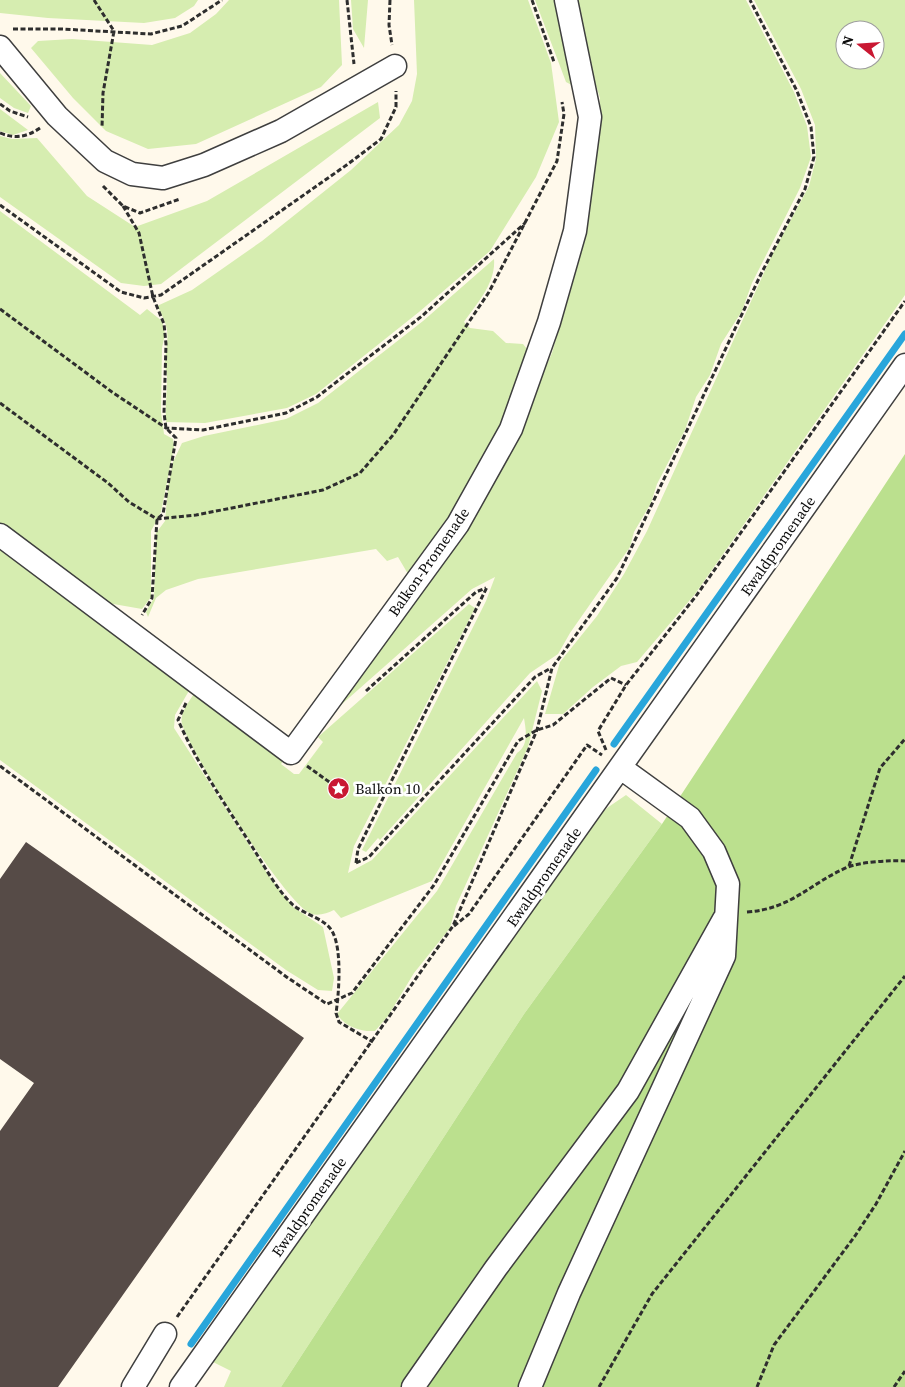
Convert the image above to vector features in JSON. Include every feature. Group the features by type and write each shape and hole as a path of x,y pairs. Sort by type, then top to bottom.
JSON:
{"street":[{"name":"Balkon-Promenade","path":"0,535 291,753 458,524 511,429 549,322 575,231 590,117 566,0"},
{"path":"4,38 57,116 105,161 132,174 163,178 204,166 281,131 358,89 395,66"},
{"name":"Ewaldpromenade","path":"181,1387 905,365"},
{"path":"530,1387 569,1293 724,956 728,884 714,851 690,818 621,768"},
{"path":"413,1387 496,1268 628,1091 726,914"},
{"path":"141,1384 165,1334"}],"path":[{"path":"94,0 114,32 104,93 99,155"},
{"path":"4,38 114,32 151,34 182,26 222,0"},
{"path":"346,0 348,28 358,89"},
{"path":"0,204 121,292 144,298 161,296 234,246 381,139 396,107 390,0"},
{"path":"532,0 555,64"},
{"path":"165,1334 374,1042 453,926 537,730 552,668 617,578 777,242 805,189 814,157 811,127 797,91 750,0"},
{"path":"0,403 108,483 129,502 157,519 196,515 323,490 360,473 393,434 484,300 527,221 558,161 564,114 561,98"},
{"path":"0,133 10,137 30,135 57,116"},
{"path":"123,206 139,233 154,297 164,324 166,344 164,413 166,428"},
{"path":"166,428 203,430 251,421 286,413 317,397 422,316 527,221"},
{"path":"453,926 468,914 587,745 604,756 607,753 598,731 626,685 696,596 905,301"},
{"path":"0,309 112,392 166,428 176,438 163,514 157,519 153,555 152,598 130,634"},
{"path":"360,696 476,592 487,587 358,849 356,863 369,857 535,678 552,668"},
{"path":"0,766 288,978 328,1004 352,993 434,885 518,741 537,730 553,725 611,678 626,685"},
{"path":"198,683 183,707 178,720 194,755 272,878 294,905 328,925 333,933 339,954 336,1013 339,1022 374,1042"},
{"path":"849,866 880,768 905,739"},
{"path":"302,761 339,790"},
{"path":"726,914 766,911 782,906 849,866 905,861"},
{"path":"599,1387 652,1294 905,976"},
{"path":"757,1387 774,1345 876,1204 905,1151"},
{"path":"894,1387 905,1370"}],"green space":[{"path":"0,0 198,0 194,6 175,18 144,23 48,18 0,13"},
{"path":"229,0 339,0 342,65 321,87 196,144 148,149 106,131 73,98 31,48 38,41 72,39 152,45 190,33 216,14"},
{"path":"351,0 368,0 364,48 353,29"},
{"path":"414,0 528,0 551,63 559,122 536,177 490,251 419,312 316,394 287,408 205,423 166,422 167,378 165,363 167,328 157,306 192,290 262,241 351,170 399,125 412,101 417,74"},
{"path":"535,0 558,0 579,89 566,82"},
{"path":"574,0 746,0 794,92 807,126 811,157 800,188 752,283 742,311 721,344 710,375 696,397 685,430 657,484 651,503 634,532 630,547 570,633 558,654 530,673 380,840 378,838 366,852 362,850 486,601 495,577 472,589 324,720 512,444 552,353 575,271 592,194 600,98 582,42"},
{"path":"754,0 905,0 905,295 695,594 637,662 621,666 593,687 563,714 545,714 560,662 597,616 624,574 647,531 772,255 809,186 816,159 815,125 801,89"},
{"path":"0,73 31,106 28,113 14,108 0,98"},
{"path":"378,102 380,118 161,284 144,286 121,283 0,197 0,136 12,139 37,138 87,196 135,227 207,201"},
{"path":"0,109 28,130 13,135 0,131"},
{"path":"0,211 140,315 147,309 162,321 165,334 162,348 161,412 164,434 173,439 174,447 161,512 151,531 151,597 142,609 102,602 0,526"},
{"path":"494,259 494,268 489,284 464,322 470,328 493,331 506,343 523,344 531,354 510,415 464,498 408,574 398,557 387,561 376,549 198,579 166,590 156,598 148,617 146,612 154,598 156,533 165,521 168,486 173,462 182,443 204,436 286,419 318,403 423,321"},
{"path":"905,454 905,1387 281,1387 524,1014 662,824"},
{"path":"0,544 190,689 175,715 174,728 271,879 293,907 323,927 334,978 332,991 318,990 286,970 0,760"},
{"path":"469,604 475,608 354,846 348,873 372,860 537,681 542,691 528,747 456,906 450,928 414,973 388,1016 375,1031 364,1031 344,1022 337,1014 437,891 517,753 521,750 526,737 524,718 432,881 341,918 334,910 318,915 312,914 300,905 282,885 220,795 189,740 181,720 185,707 195,692 284,760 281,764 294,774 299,774 323,742 318,737"},
{"path":"626,795 662,824 524,1014 281,1387 224,1387 231,1371 211,1361 592,823 607,808"}],"building":[{"path":"26,842 304,1038 58,1387 0,1387 0,1131 34,1083 0,1059 0,879"}],"waterway":[{"path":"614,744 905,334"},
{"path":"191,1344 596,770"}],"place":[{"name":"Balkon 10","path":"339,789"}]}
